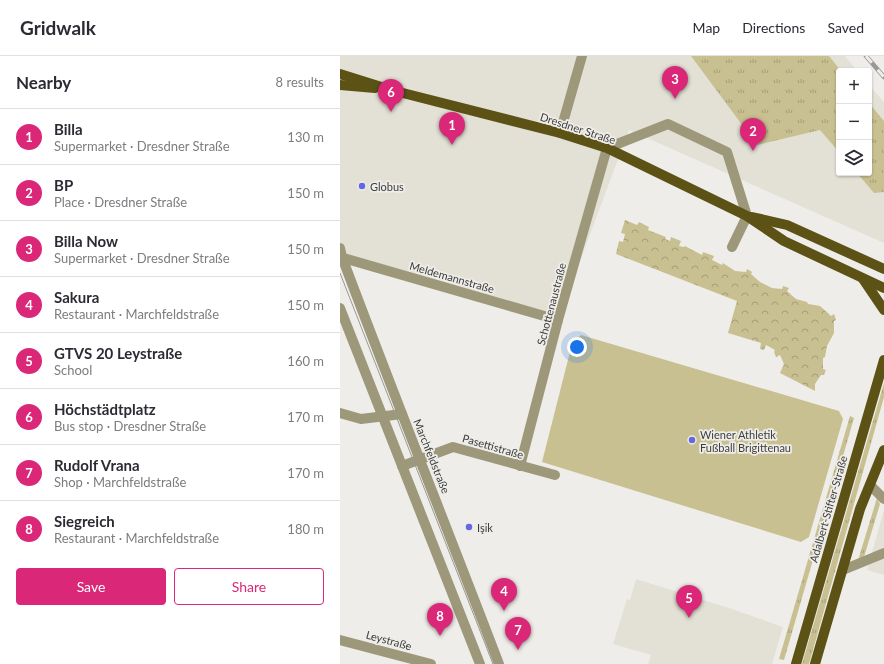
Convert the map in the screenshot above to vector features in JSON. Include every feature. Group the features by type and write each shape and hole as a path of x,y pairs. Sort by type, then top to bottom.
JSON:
{"main road":[{"name":"Dresdner Straße","path":"340,74 391,90 560,133 607,148 747,216 784,241 884,288"},
{"name":"Dresdner Straße","path":"340,85 391,90"},
{"name":"Dresdner Straße","path":"747,216 786,225 884,269"},
{"path":"867,262 884,261"},
{"path":"861,278 884,310"},
{"name":"Adalbert-Stifter-Straße","path":"796,664 884,360"},
{"path":"815,664 860,509 884,450"}],"street":[{"path":"560,133 582,56"},
{"path":"607,148 668,124 727,152 747,216 732,247"},
{"name":"Schottenaustraße","path":"520,466 558,320 607,148"},
{"name":"Meldemannstraße","path":"341,254 558,320"},
{"name":"Marchfeldstraße","path":"341,254 499,664"},
{"path":"340,308 480,664"},
{"path":"340,413 361,419 402,414"},
{"name":"Pasettistraße","path":"402,466 453,447 555,475"},
{"path":"870,485 884,498"},
{"path":"843,570 884,553"},
{"name":"Leystraße","path":"340,640 431,664"}],"shaded area":[{"path":"340,56 845,56 855,68 836,68 836,176 872,176 872,88 884,102 884,243 629,130 558,320 340,254"},
{"path":"884,510 884,575 867,570"},
{"path":"636,579 732,609 783,627 772,664 648,664 651,655 613,644 627,599 630,600"}],"green space":[{"path":"691,56 829,56 839,68 836,68 836,149 820,130 757,145"},
{"path":"872,107 884,121 884,192 874,193 860,176 872,176"},
{"path":"625,220 637,225 639,222 649,227 648,230 666,237 665,239 670,241 671,237 681,241 679,246 685,246 702,255 703,252 714,256 712,260 722,265 723,263 735,271 746,272 747,269 752,272 751,274 760,282 772,288 782,289 783,286 789,288 787,291 796,299 807,302 808,304 820,306 831,316 834,314 836,320 834,321 834,333 827,346 825,357 823,358 823,369 826,370 824,375 821,375 815,384 815,391 780,373 784,364 780,355 776,357 774,352 775,350 766,345 764,350 760,349 761,343 728,333 737,301 616,254 619,241 623,242 625,234 621,233"},
{"name":"Wiener Athletik Fußball Brigittenau","path":"581,335 839,411 843,419 809,537 801,542 542,462 572,344"},
{"path":"884,383 884,397 809,664 802,664"},
{"path":"850,416 854,418 784,660 779,659"},
{"path":"877,498 880,504 864,557 860,559 859,557"}],"tram line":[{"path":"340,273 493,664"}],"railway":[{"path":"866,56 884,77"}],"place":[{"name":"Billa Now","path":"675,99"},
{"name":"Höchstädtplatz","path":"391,112"},
{"name":"Billa","path":"452,145"},
{"name":"BP","path":"753,151"},
{"name":"Globus","path":"362,186"},
{"name":"Wiener Athletik Fußball Brigittenau","path":"692,440"},
{"name":"Işik","path":"469,527"},
{"name":"Sakura","path":"504,611"},
{"name":"GTVS 20 Leystraße","path":"689,618"},
{"name":"Siegreich","path":"440,636"},
{"name":"Rudolf Vrana","path":"518,650"}]}
